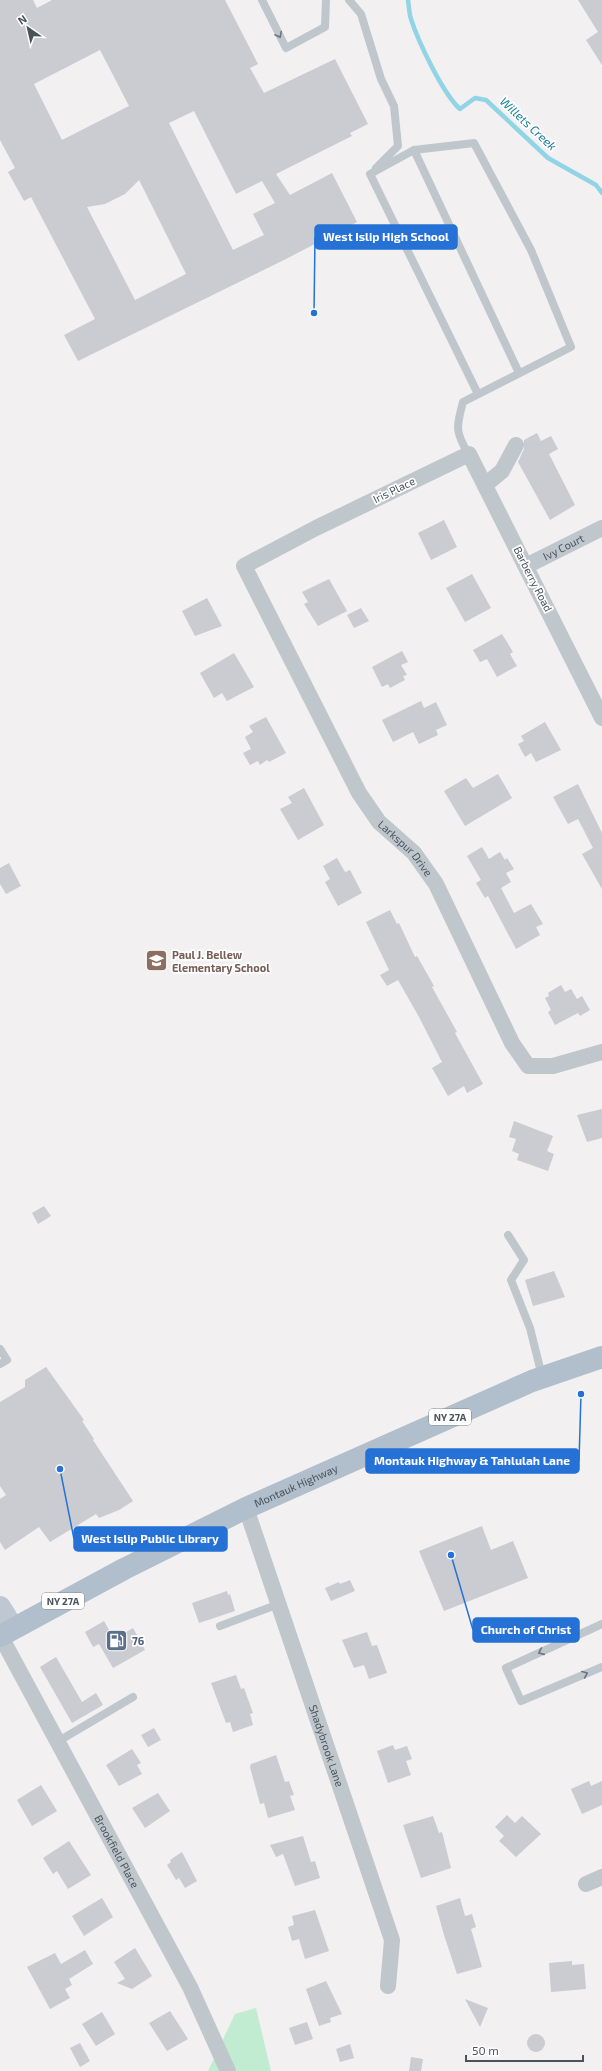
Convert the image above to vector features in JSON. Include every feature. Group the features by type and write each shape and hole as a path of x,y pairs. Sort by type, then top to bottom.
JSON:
{"main road":[{"name":"Montauk Highway","path":"5,1633 124,1569 246,1508 543,1377 602,1357"},
{"path":"0,1607 5,1633"}],"street":[{"path":"468,455 484,485 502,471 516,445"},
{"name":"Iris Place","path":"244,566 316,528 468,455"},
{"name":"Barberry Road","path":"484,485 602,718"},
{"name":"Ivy Court","path":"526,566 602,528"},
{"name":"Larkspur Drive","path":"244,566 359,793 379,822 414,853 436,884 512,1043 528,1066 553,1066 602,1052"},
{"name":"Shadybrook Lane","path":"246,1508 392,1940 388,1986"},
{"name":"Brookfield Place","path":"5,1633 57,1742 190,1987 228,2071"},
{"path":"586,1884 602,1877"}],"lane":[{"path":"262,0 286,48 325,27 326,0"},
{"path":"349,0 361,14 381,79 394,106 398,146 370,174"},
{"path":"370,174 414,150 474,143 531,250 571,347 463,402 457,426 461,442 468,455"},
{"path":"414,150 519,373"},
{"path":"370,174 478,394"},
{"path":"508,1235 524,1260 511,1280 530,1328 543,1377"},
{"path":"0,1349 7,1360 0,1364"},
{"path":"220,1626 279,1604"},
{"path":"602,1624 506,1668 521,1701 602,1667"},
{"path":"57,1742 133,1698"}],"green space":[{"path":"256,2008 271,2071 208,2071 235,2014"}],"building":[{"path":"0,0 33,0 37,8 52,0 225,0 258,64 250,68 264,93 335,59 368,124 350,133 352,136 276,174 290,195 332,173 357,222 288,258 78,361 64,335 95,319 31,197 24,201 8,172 15,168 0,140","holes":["100,50 129,106 62,140 34,84","194,111 236,194 262,181 275,203 253,214 264,235 233,250 169,123","139,180 186,274 135,300 87,207 105,204 125,194"]},
{"path":"578,0 602,0 602,65 586,40 598,32"},
{"path":"537,433 541,441 551,436 558,449 549,454 575,505 550,520 518,462 524,449 524,440"},
{"path":"444,520 457,547 431,560 418,533"},
{"path":"472,574 491,608 465,622 446,588"},
{"path":"329,579 347,611 318,626 304,604 308,602 302,592"},
{"path":"207,598 222,626 195,636 182,611"},
{"path":"361,608 369,621 354,628 347,615"},
{"path":"502,634 513,652 510,654 517,666 497,677 487,659 480,662 473,650"},
{"path":"402,651 408,662 401,665 407,675 403,676 405,680 390,688 388,684 382,687 372,667"},
{"path":"234,653 254,687 227,701 222,693 214,698 200,673"},
{"path":"421,701 424,708 436,702 447,725 436,730 438,735 419,744 413,732 393,742 382,720"},
{"path":"266,717 286,753 269,762 267,760 260,765 258,761 250,765 243,753 251,749 245,737 253,732 249,726"},
{"path":"545,722 561,750 536,762 531,753 525,757 518,744 524,741 521,736"},
{"path":"498,774 512,798 465,826 444,791 466,778 473,788"},
{"path":"578,784 602,833 602,889 582,854 593,848 578,819 568,824 553,797"},
{"path":"304,788 324,825 298,840 280,809 292,803 288,797"},
{"path":"482,847 489,859 500,852 505,860 507,858 514,869 506,873 511,882 501,888 514,913 531,904 543,924 536,927 540,935 516,949 488,896 485,898 476,883 481,880 467,856"},
{"path":"337,858 345,872 350,870 362,893 338,906 325,882 330,879 323,866"},
{"path":"9,863 21,886 6,894 0,884 0,868"},
{"path":"390,910 397,924 399,923 415,957 417,956 434,986 432,987 483,1084 467,1093 464,1086 448,1096 432,1068 442,1062 419,1017 398,980 387,986 380,975 389,970 366,922"},
{"path":"561,985 565,992 571,989 577,999 582,996 590,1010 580,1016 578,1013 555,1025 548,1012 551,1010 545,998 549,996 548,993"},
{"path":"602,1109 602,1138 587,1142 577,1115"},
{"path":"514,1121 553,1136 547,1151 554,1154 548,1171 517,1160 519,1154 512,1151 516,1139 509,1137"},
{"path":"44,1206 51,1216 38,1224 32,1213"},
{"path":"554,1271 565,1297 533,1306 525,1280"},
{"path":"46,1367 84,1420 82,1421 94,1439 93,1440 133,1501 119,1510 99,1518 96,1514 50,1542 39,1527 5,1550 0,1542 0,1499 6,1495 0,1486 0,1402 25,1387 25,1380"},
{"path":"482,1526 491,1550 513,1541 528,1578 444,1611 419,1551"},
{"path":"350,1580 355,1591 331,1601 325,1588 339,1582 340,1584"},
{"path":"227,1591 228,1595 230,1594 235,1611 199,1623 192,1603"},
{"path":"104,1621 114,1639 133,1628 145,1650 113,1668 99,1644 93,1647 85,1632"},
{"path":"367,1632 372,1646 377,1645 387,1673 369,1679 364,1665 354,1668 342,1640"},
{"path":"56,1657 82,1702 96,1693 103,1705 72,1723 40,1667"},
{"path":"236,1675 241,1689 244,1688 253,1713 250,1714 253,1725 233,1732 230,1722 226,1723 211,1683"},
{"path":"154,1728 161,1740 148,1747 141,1735"},
{"path":"393,1745 395,1750 407,1746 412,1759 406,1761 411,1775 388,1783 377,1751"},
{"path":"132,1749 141,1763 137,1765 142,1774 119,1786 106,1765"},
{"path":"276,1755 285,1782 289,1781 294,1795 290,1796 295,1810 268,1818 264,1803 260,1804 250,1767 251,1764"},
{"path":"589,1781 591,1786 602,1781 602,1805 582,1814 571,1789"},
{"path":"41,1785 57,1811 32,1826 17,1800"},
{"path":"158,1793 170,1811 145,1828 132,1808"},
{"path":"507,1815 515,1823 522,1816 541,1834 516,1857 499,1841 504,1836 495,1827"},
{"path":"433,1816 439,1833 442,1832 451,1868 421,1878 403,1825"},
{"path":"303,1836 311,1862 315,1861 320,1878 295,1886 283,1854 276,1857 270,1845"},
{"path":"69,1841 91,1875 68,1889 57,1871 53,1874 43,1858"},
{"path":"182,1852 197,1881 185,1888 179,1878 176,1880 167,1865 171,1862 170,1860"},
{"path":"102,1898 113,1917 84,1936 72,1916"},
{"path":"460,1898 465,1916 472,1914 476,1927 471,1929 482,1967 457,1974 436,1906"},
{"path":"315,1910 329,1951 305,1959 299,1939 292,1941 288,1927 294,1925 292,1916"},
{"path":"135,1948 152,1976 132,1989 117,1983 125,1979 114,1962"},
{"path":"85,1950 93,1964 69,1979 72,1985 65,1989 70,1998 50,2009 27,1967 55,1953 61,1964"},
{"path":"572,1961 572,1965 584,1964 586,1989 551,1992 549,1963"},
{"path":"326,1981 342,2014 330,2018 331,2022 319,2026 306,1989"},
{"path":"465,1999 488,2008 480,2027"},
{"path":"170,2011 188,2039 167,2051 149,2023"},
{"path":"102,2012 115,2034 96,2046 82,2024"},
{"path":"307,2022 313,2039 295,2045 289,2028"},
{"path":"532,2034 540,2034 545,2039 543,2050 540,2052 532,2052 527,2047 527,2039"},
{"path":"80,2043 90,2061 80,2067 70,2048"},
{"path":"350,2044 354,2058 340,2062 336,2049"},
{"path":"411,2057 423,2059 421,2071 409,2071"}],"waterway":[{"name":"Willets Creek","path":"408,0 411,19 425,53 446,92 460,109 475,98 486,100 548,158 596,185 602,193"}],"place":[{"name":"West Islip High School","path":"314,313"},
{"name":"Paul J. Bellew Elementary School","path":"156,961"},
{"name":"Montauk Highway & Tahlulah Lane","path":"581,1394"},
{"name":"West Islip Public Library","path":"60,1469"},
{"name":"Church of Christ","path":"451,1555"},
{"name":"76","path":"117,1641"}]}
